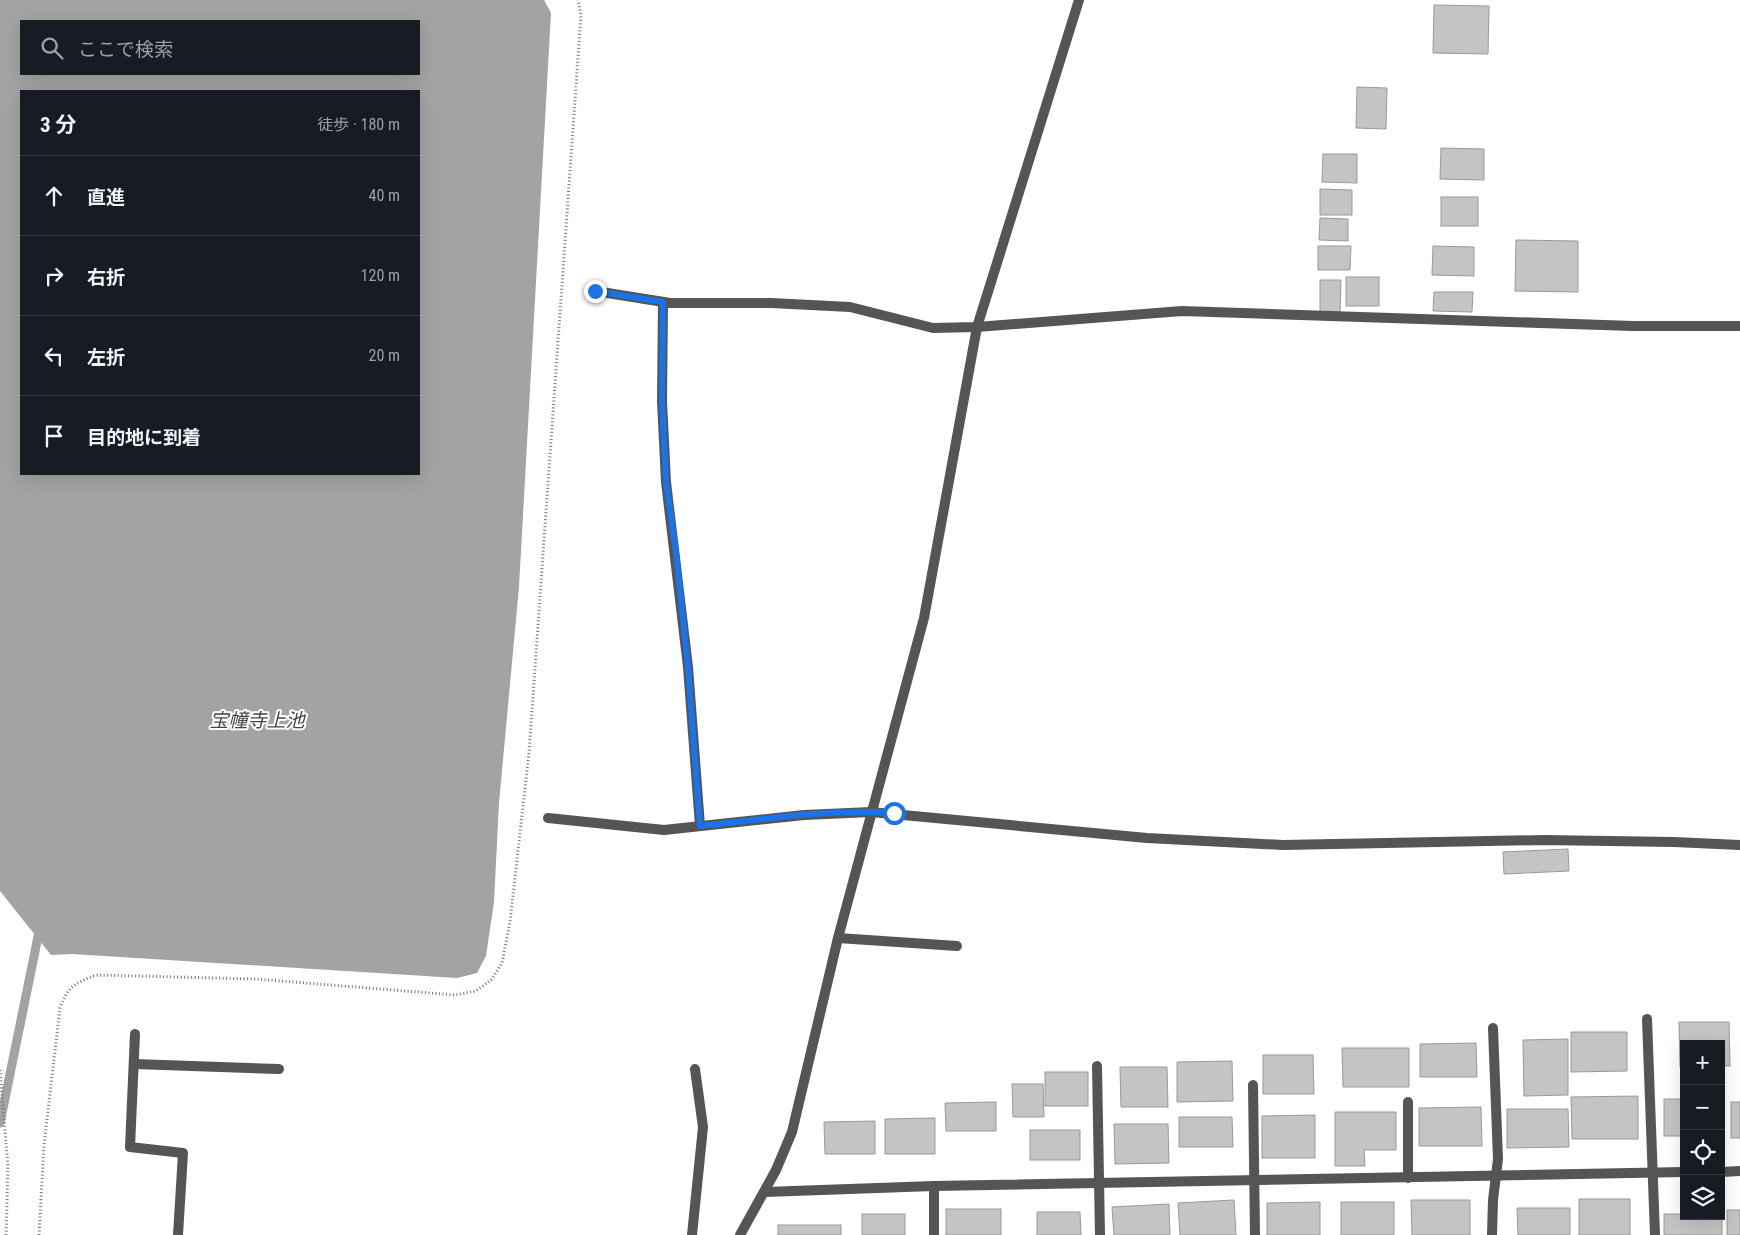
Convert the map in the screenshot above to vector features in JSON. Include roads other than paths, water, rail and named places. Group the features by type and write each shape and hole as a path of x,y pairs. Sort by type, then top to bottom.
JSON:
{"street":[{"path":"740,1235 764,1192 792,1132 838,938 924,618 977,327 1079,0"},
{"path":"595,291 663,302 771,303 850,308 933,328 977,327 1182,311 1634,326 1740,326"},
{"path":"663,302 662,401 666,482 676,552 688,667 700,826"},
{"path":"548,818 664,830 804,815 871,812 1147,838 1283,845 1544,840 1740,845"},
{"path":"838,938 957,946"},
{"path":"1647,1019 1655,1235"},
{"path":"1492,1235 1498,1159 1493,1028"},
{"path":"135,1034 130,1147 183,1153 178,1235"},
{"path":"134,1064 279,1069"},
{"path":"1097,1066 1100,1235"},
{"path":"692,1235 703,1127 695,1069"},
{"path":"1252,1085 1255,1235"},
{"path":"1408,1102 1408,1178"},
{"path":"1725,1172 1740,1171"},
{"path":"764,1192 934,1186 1680,1172"},
{"path":"934,1186 934,1235"}],"water":[{"name":"宝幢寺上池","path":"0,0 544,0 551,13 519,587 499,803 494,902 486,956 477,973 457,978 72,954 51,955 0,891"}],"waterway":[{"path":"0,1123 40,927"}]}
